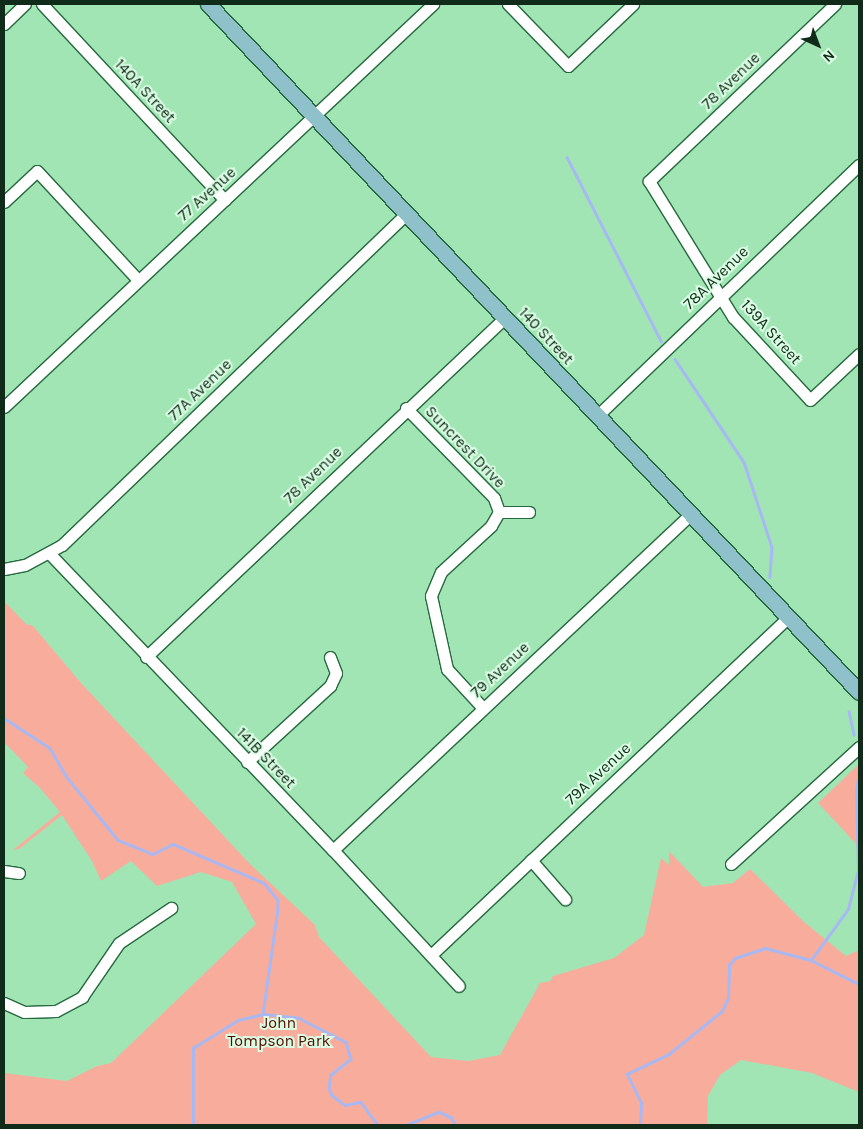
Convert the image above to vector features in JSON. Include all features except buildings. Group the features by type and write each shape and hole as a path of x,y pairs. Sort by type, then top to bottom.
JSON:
{"main road":[{"name":"140 Street","path":"208,4 859,692"}],"street":[{"path":"4,24 25,4"},
{"name":"140A Street","path":"42,4 225,200"},
{"name":"77 Avenue","path":"4,408 137,279 225,200 432,4"},
{"path":"508,4 568,66 633,4"},
{"name":"78 Avenue","path":"649,181 835,4"},
{"name":"78A Avenue","path":"597,416 859,165"},
{"path":"4,202 37,171 137,279"},
{"name":"139A Street","path":"649,181 733,316 810,400 859,354"},
{"name":"77A Avenue","path":"4,570 25,565 49,553 69,538 406,214"},
{"name":"78 Avenue","path":"146,657 406,408 504,318"},
{"name":"Suncrest Drive","path":"406,408 494,498 499,512 491,526 441,572 431,596 447,669 484,708"},
{"path":"499,512 528,512"},
{"name":"79 Avenue","path":"333,850 690,514"},
{"name":"141B Street","path":"49,553 146,657 333,850 458,986"},
{"name":"79A Avenue","path":"431,955 788,617"},
{"path":"247,762 330,686 336,673 330,657"},
{"path":"731,864 859,747"},
{"path":"531,860 565,899"},
{"path":"4,871 19,873"},
{"path":"4,1003 24,1012 56,1010 82,997 119,943 171,908"}],"green space":[{"name":"John Tompson Park","path":"4,601 26,624 33,626 81,683 250,864 315,925 319,937 431,1057 468,1061 500,1055 540,983 550,981 553,976 614,958 644,935 661,858 669,865 669,851 703,887 733,883 750,869 804,922 846,956 859,950 859,1092 812,1073 741,1060 720,1075 708,1096 707,1125 4,1125 4,1073 67,1081 97,1066 111,1063 256,924 232,882 201,872 157,886 131,861 101,881 92,861 62,815 19,849 13,850 60,812 40,788 23,773 28,767 4,742"},
{"path":"859,764 859,847 818,803"}],"waterway":[{"path":"567,157 661,341"},
{"path":"675,359 744,462 772,547 770,577"},
{"path":"849,711 854,734"},
{"path":"4,718 50,748 66,776 118,840 153,854 173,844 264,883 278,900 278,909 263,1014"},
{"path":"811,960 848,909 858,870 856,793 859,770"},
{"path":"640,1125 641,1103 627,1074 669,1054 722,1011 728,998 729,965 735,958 765,948 811,960 859,984"},
{"path":"193,1125 193,1048 238,1020 263,1014 299,1018 346,1042 351,1059 331,1075 329,1088 332,1095 345,1105 361,1102 378,1125"},
{"path":"406,1125 439,1112 451,1117 456,1125"}]}
